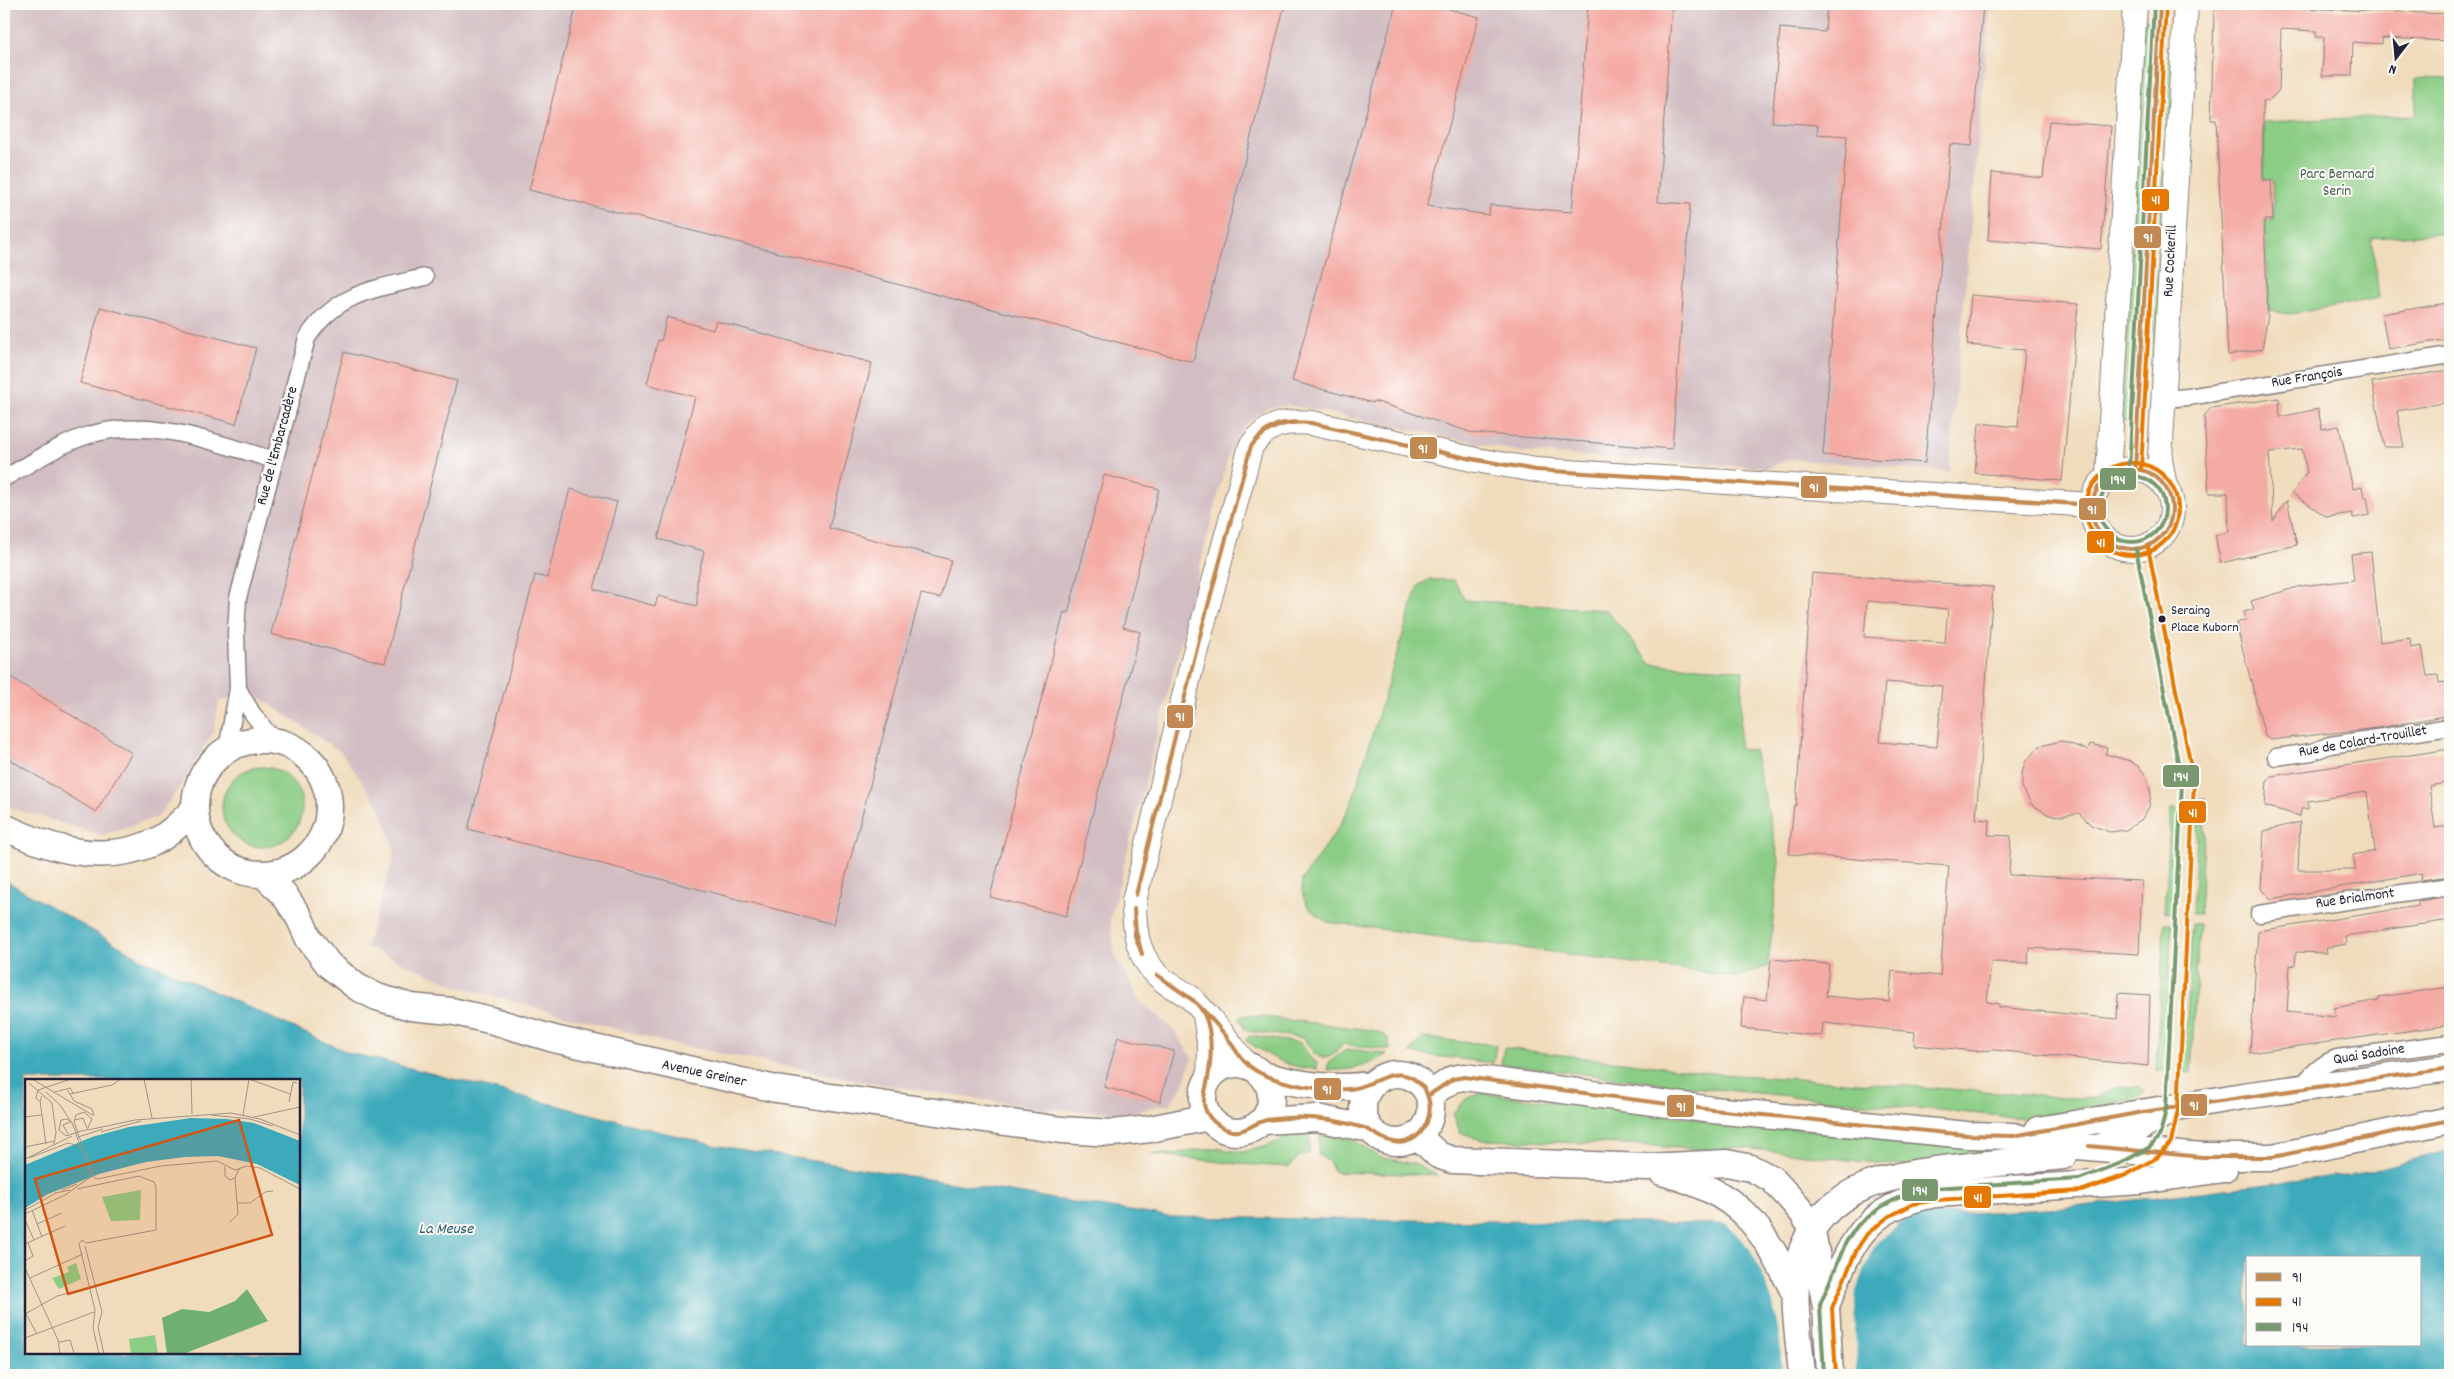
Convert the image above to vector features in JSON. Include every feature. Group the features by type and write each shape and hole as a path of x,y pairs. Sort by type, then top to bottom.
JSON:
{"main road":[{"path":"2108,476 2135,4"},
{"name":"Rue Cockerill","path":"2165,487 2160,459 2186,4"},
{"path":"1206,1015 1210,1050 1207,1098 1216,1125 1235,1132 1250,1129 1262,1120 1271,1103 1271,1093 1226,1036 1190,998 1163,981 1147,963 1134,931 1134,901 1192,660 1248,456 1251,446 1260,435 1273,425 1292,421 1311,423 1476,460 1536,470 2092,505"},
{"path":"2123,470 2135,470 2148,473 2165,487 2172,511 2170,523 2164,534 2155,542 2142,548 2126,549 2112,544 2100,534 2093,520 2092,505 2095,493 2108,476 2123,470"},
{"path":"249,741 274,741 292,747 309,759 321,775 328,794 329,810 326,827 320,842 304,860 278,873 264,875 247,873 231,868 217,858 206,846 197,828 194,809 197,786 209,765 227,749 249,741"},
{"path":"153,843 176,827 194,809"},
{"path":"4,827 48,845 79,852 113,854 153,843 206,846"},
{"name":"Avenue Greiner","path":"299,917 304,860"},
{"name":"Avenue Greiner","path":"264,875 283,892 299,917 309,940 329,965 356,986 378,997 411,1007 451,1011 490,1020 554,1040 776,1089 1062,1130 1113,1133 1150,1129 1207,1098"},
{"path":"1207,1098 1225,1066 1235,1063 1293,1083 1343,1088 1371,1085"},
{"name":"Quai Sadoine","path":"2172,1110 2300,1088 2450,1068"},
{"path":"1402,1074 1413,1078 1422,1085 1429,1095 1431,1106 1430,1118 1425,1128 1408,1140 1397,1142 1377,1136 1364,1119 1362,1107 1364,1095 1371,1085 1385,1076 1402,1074"},
{"path":"1429,1095 1453,1079 1464,1076 1713,1110 1967,1134 2013,1136 2144,1112 2172,1110"},
{"path":"1802,1375 1795,1294 1800,1261 1813,1221 1844,1198 1876,1181 1894,1176 2066,1156 2103,1147 2172,1110"},
{"path":"1262,1120 1317,1118 1370,1129"},
{"path":"2013,1136 2032,1142 2202,1157 2273,1156 2450,1120"},
{"path":"1417,1135 1438,1156 1452,1160 1647,1167 1727,1163 1751,1168 1772,1179 1813,1221 1826,1307 1830,1375"},
{"path":"1826,1307 1851,1246 1862,1230 1884,1212 1911,1198 1935,1194 2141,1181 2255,1164 2273,1156"},
{"path":"1647,1167 1684,1178 1710,1189 1725,1198 1750,1219 1771,1246 1795,1294"}],"street":[{"name":"Rue de l'Embarcadère","path":"227,749 238,689 236,633 238,598 301,355 308,338 317,323 327,312 356,295 425,277"},
{"name":"Rue François","path":"2164,399 2188,397 2450,355"},
{"path":"4,478 61,447 88,435 113,430 140,428 172,432 274,460"},
{"name":"Rue de l'Embarcadère","path":"238,689 252,713 274,741"},
{"name":"Rue de Colard-Trouillet","path":"2276,757 2312,752 2330,745 2450,727"},
{"name":"Rue Brialmont","path":"2259,914 2450,886"},
{"name":"Quai Sadoine","path":"2300,1088 2316,1069 2326,1062 2337,1058 2450,1043"}],"shaded area":[{"path":"4,4 1990,4 1949,472 1789,459 1769,468 1521,452 1289,405 1267,408 1247,423 1230,448 1110,920 1115,956 1140,1001 1174,1030 1192,1058 1184,1084 1170,1104 1126,1113 1043,1109 865,1082 668,1043 460,987 366,947 395,853 380,807 342,753 258,696 219,701 214,731 181,785 158,817 101,835 12,808 4,803"}],"green space":[{"path":"2144,19 2150,20 2128,422 2122,421"},
{"path":"2171,21 2177,21 2154,423 2149,423"},
{"name":"Parc Bernard Serin","path":"2416,78 2450,79 2450,233 2372,238 2379,298 2291,314 2269,311 2264,220 2274,220 2272,180 2264,180 2264,122 2416,115"},
{"path":"1429,580 1454,580 1465,600 1606,610 1651,664 1743,670 1739,749 1754,750 1779,860 1768,966 1738,977 1328,922 1312,911 1303,894 1302,880 1340,825 1351,804 1415,595 1419,585"},
{"path":"262,767 277,770 290,779 299,792 302,807 299,822 290,835 277,844 262,847 247,844 234,835 225,822 222,807 225,792 234,779 247,770"},
{"path":"2199,799 2206,799 2200,914 2193,914"},
{"path":"2171,809 2178,809 2172,913 2165,912"},
{"path":"2164,923 2172,923 2163,1071 2156,1070"},
{"path":"2192,924 2199,924 2191,1073 2184,1072"},
{"path":"1247,1015 1371,1030 1389,1039 1390,1050 1342,1044 1330,1056 1325,1058 1316,1055 1304,1038 1246,1031 1238,1017"},
{"path":"1250,1036 1301,1043 1311,1059 1317,1063 1317,1069 1287,1064 1245,1040"},
{"path":"1423,1038 1496,1045 1493,1063 1410,1053"},
{"path":"1504,1048 1722,1074 2040,1095 2061,1098 2096,1098 2117,1086 2140,1088 2144,1093 2135,1099 2089,1109 2023,1118 1693,1087 1501,1064"},
{"path":"1347,1049 1387,1054 1373,1062 1358,1067 1343,1070 1327,1070 1328,1063"},
{"path":"1482,1093 1725,1122 2035,1152 1921,1168 1735,1147 1720,1151 1627,1144 1481,1140 1460,1132 1453,1113 1466,1099"},
{"path":"1320,1135 1351,1139 1380,1157 1414,1164 1438,1175 1335,1172 1329,1162 1318,1154"},
{"path":"1291,1136 1310,1136 1309,1154 1300,1156 1289,1167 1238,1164 1152,1154 1173,1154 1214,1148 1242,1152 1264,1147"}],"water":[{"name":"La Meuse","path":"4,880 142,959 347,1052 713,1145 1168,1217 1726,1224 1915,1216 2066,1208 2361,1173 2450,1150 2450,1375 4,1375"}],"pier":[{"path":"1923,1213 1903,1221 1886,1234 1874,1247 1867,1262 1855,1297 1856,1375 1782,1375 1780,1340 1773,1303 1763,1276 1750,1249 1725,1222"}],"building":[{"path":"577,4 1285,4 1193,362 737,242 529,190"},
{"path":"1396,4 1431,4 1479,17 1427,206 1489,215 1490,205 1572,212 1588,4 1672,4 1658,202 1690,204 1672,449 1473,433 1374,401 1373,403 1292,381"},
{"path":"1827,4 1983,4 1972,146 1950,144 1925,463 1823,455 1847,136 1817,134 1818,125 1772,122 1780,28 1825,32"},
{"path":"2221,5 2450,14 2450,41 2382,38 2382,44 2353,42 2352,76 2322,76 2324,37 2316,37 2316,31 2281,29 2279,90 2269,101 2263,101 2263,180 2271,180 2273,220 2264,220 2268,315 2262,349 2228,355 2216,120 2211,120 2214,10"},
{"path":"2049,121 2111,126 2101,249 1988,240 1992,173 2043,178"},
{"path":"1971,295 2078,304 2062,481 1975,473 1979,423 2018,427 2025,350 1967,345"},
{"path":"2447,303 2448,308 2450,308 2450,339 2388,349 2382,314"},
{"path":"100,307 256,348 236,424 80,383"},
{"path":"667,317 713,330 716,321 872,363 829,528 951,560 940,598 921,594 833,924 468,829 535,575 547,578 570,489 617,502 594,589 655,606 658,596 697,606 697,581 704,551 658,539 695,397 647,384 658,340 661,341"},
{"path":"344,352 457,381 385,663 271,634"},
{"path":"2450,370 2450,402 2397,411 2404,447 2384,447 2372,382"},
{"path":"2279,398 2280,417 2318,409 2322,429 2339,426 2353,489 2362,487 2364,497 2367,497 2370,515 2353,518 2352,513 2327,517 2292,493 2307,472 2302,449 2269,452 2273,521 2287,500 2297,545 2221,563 2215,535 2229,532 2228,493 2209,493 2204,416 2211,408"},
{"path":"1104,475 1159,489 1123,627 1140,632 1066,916 990,897 1064,612 1068,613"},
{"path":"2371,552 2380,642 2410,638 2411,648 2422,646 2427,676 2438,675 2439,683 2450,681 2450,715 2377,728 2270,740 2265,736 2236,623 2246,620 2244,612 2254,609 2251,601 2301,586 2354,580 2351,554"},
{"path":"1812,573 1993,587 1976,819 1990,820 1988,835 2011,836 2009,875 2142,881 2139,954 2029,948 2028,963 1991,962 1987,1002 1999,1004 1999,1007 2117,1019 2118,993 2150,995 2148,1066 1994,1050 1975,1051 1914,1045 1915,1032 1823,1023 1822,1036 1741,1028 1744,997 1767,1000 1771,959 1829,964 1826,996 1889,1002 1892,971 1940,976 1949,866 1789,854 1794,805 1796,806","holes":["1867,601 1948,609 1945,643 1864,637","1885,682 1942,686 1937,747 1880,742"]},
{"path":"4,673 132,753 96,812 4,756"},
{"path":"2061,741 2088,750 2090,744 2107,748 2105,754 2130,761 2139,767 2146,776 2151,794 2149,807 2142,819 2126,830 2110,832 2091,825 2079,813 2062,816 2049,815 2031,804 2022,787 2022,774 2025,762 2040,746"},
{"path":"2450,749 2450,782 2429,786 2435,828 2450,826 2450,876 2421,880 2422,873 2271,899 2261,889 2264,831 2300,822 2298,870 2356,870 2353,855 2375,851 2367,792 2308,801 2308,809 2301,809 2300,816 2265,806 2267,782 2271,776"},
{"path":"2450,896 2450,920 2345,936 2346,944 2326,948 2327,953 2296,952 2295,966 2290,965 2287,1012 2336,1017 2334,1008 2379,1000 2379,997 2450,987 2450,1025 2250,1053 2258,931 2418,906 2418,901"},
{"path":"1118,1037 1174,1051 1160,1102 1104,1087"}],"transit line":[{"name":"194","path":"2129,470 2154,4"},
{"name":"91","path":"2135,470 2160,4"},
{"name":"41","path":"2141,470 2166,4"},
{"name":"91","path":"1251,446 1264,432 1277,425 1292,422 1311,423"},
{"name":"91","path":"1251,446 1257,439 1278,426 1293,423 1311,423"},
{"name":"91","path":"1311,423 1476,460 1536,470"},
{"name":"91","path":"1311,423 1451,455 1536,470"},
{"name":"91","path":"1203,624 1251,446"},
{"name":"91","path":"1203,624 1251,446"},
{"name":"41","path":"2132,463 2141,464 2158,471 2170,483 2177,500 2178,509 2177,518 2170,535 2158,547 2141,554 2132,555 2123,554 2106,547 2094,535 2087,518 2086,509 2087,500 2094,483 2106,471 2123,464 2132,463"},
{"name":"91","path":"2132,469 2147,472 2160,481 2169,494 2172,509 2169,524 2160,537 2147,546 2132,549 2117,546 2104,537 2095,524 2092,509 2095,494 2104,481 2117,472 2132,469"},
{"name":"91","path":"1536,470 2052,502 2092,505 1536,470"},
{"name":"194","path":"2125,476 2139,476 2151,481 2160,490 2165,502 2165,509 2163,522 2156,533 2139,542 2125,542 2113,537 2104,528 2099,516 2099,502 2104,490 2113,481 2125,476"},
{"name":"41","path":"1836,1375 1832,1308 1857,1249 1867,1234 1888,1217 1913,1204 1936,1200 2081,1191 2126,1175 2158,1157 2171,1142 2178,1110 2194,782 2148,547"},
{"name":"194","path":"1824,1375 1820,1305 1846,1242 1858,1225 1881,1207 1909,1192 1934,1188 2079,1179 2121,1163 2150,1147 2160,1135 2166,1109 2182,782 2136,549"},
{"name":"91","path":"1157,809 1203,624"},
{"name":"91","path":"1157,809 1203,624"},
{"name":"91","path":"1136,895 1157,809"},
{"name":"91","path":"1136,895 1157,809"},
{"name":"91","path":"1134,909 1136,932 1142,954"},
{"name":"91","path":"1134,909 1135,936 1142,954"},
{"name":"91","path":"1157,975 1194,1001"},
{"name":"91","path":"1157,975 1194,1001"},
{"name":"91","path":"1196,1003 1219,1027 1248,1065 1268,1077 1291,1084 1339,1089 1358,1087 1390,1075 1406,1075 1414,1079 1424,1089 1429,1100 1429,1112 1426,1123 1420,1133 1411,1140 1400,1143 1387,1140 1367,1129 1316,1118 1279,1118 1267,1120 1237,1131 1222,1127 1210,1118 1205,1109 1204,1097 1211,1049 1209,1028 1202,1010 1196,1003"},
{"name":"91","path":"1429,1095 1453,1079 1464,1077 1713,1110 1967,1135 2013,1136 2143,1112 2450,1068"},
{"name":"91","path":"2089,1146 2202,1157 2273,1157 2450,1120"}],"place":[{"name":"Seraing Place Kuborn","path":"2162,619"}]}
